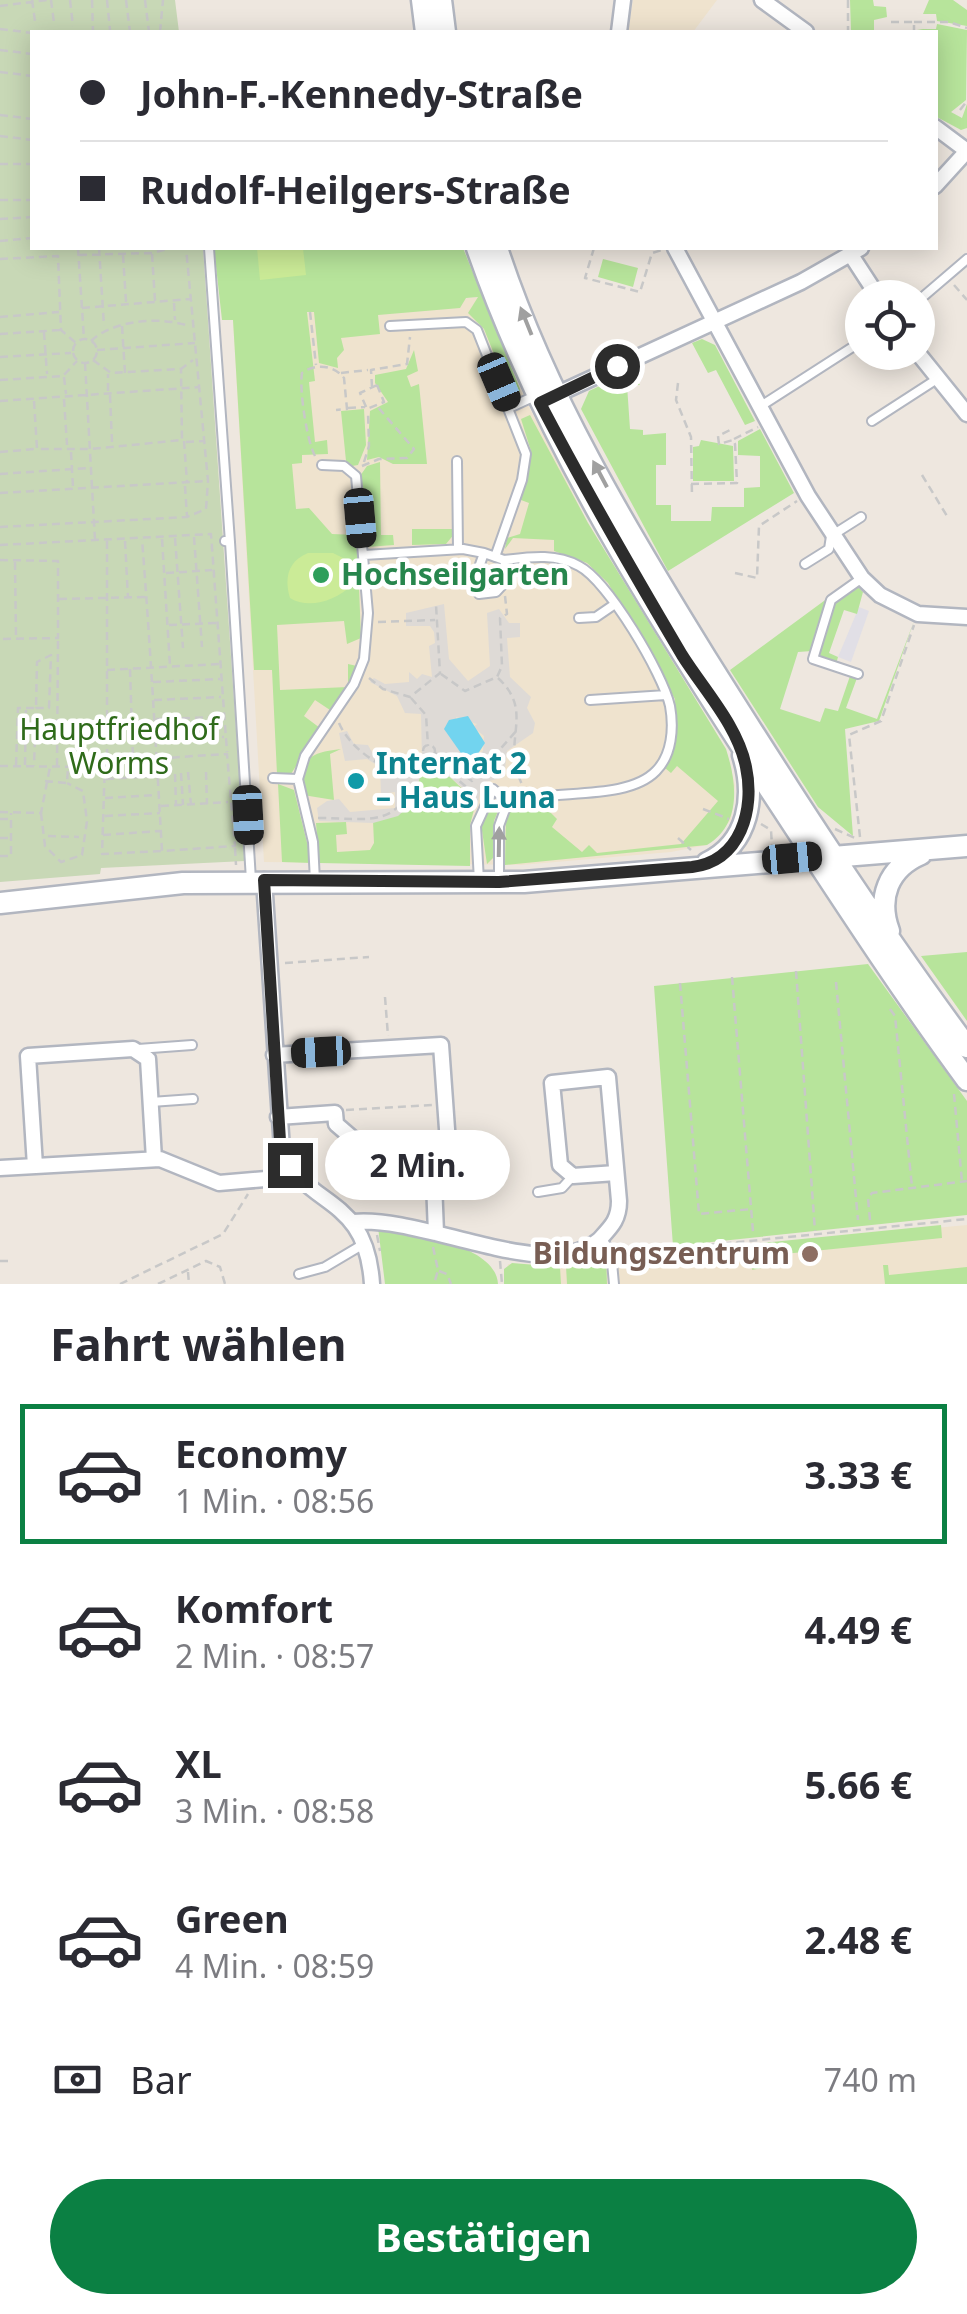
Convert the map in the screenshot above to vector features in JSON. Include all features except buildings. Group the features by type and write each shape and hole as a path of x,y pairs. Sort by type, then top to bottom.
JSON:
{"street":[{"path":"422,0 426,30"},
{"path":"441,0 445,30"},
{"path":"619,30 622,0"},
{"path":"762,0 803,30"},
{"path":"938,129 967,151 938,183"},
{"path":"478,250 619,550 739,742 967,1047"},
{"path":"499,250 545,397 961,1087"},
{"path":"675,250 808,496 862,578 880,595 918,614 967,617"},
{"path":"545,397 714,321 856,251 870,280"},
{"path":"930,370 967,414"},
{"path":"696,858 734,845 746,816 748,786 739,742"},
{"path":"0,903 134,886 250,880 489,882 696,858 771,860 967,846"},
{"path":"898,957 885,918 884,894 900,866 929,850"},
{"path":"250,880 268,964 284,1155 301,1176 361,1222 434,1232 500,1256 567,1260 587,1252 619,1211 616,1173 608,1077 552,1083 560,1165 572,1176 616,1173"},
{"path":"274,1055 442,1045 450,1171 434,1182 434,1232"},
{"path":"35,1166 28,1056 133,1050 148,1060 154,1159"},
{"path":"278,1116 335,1113 336,1124 380,1162 449,1158"},
{"path":"0,1168 154,1159 172,1162 214,1182 249,1183 301,1176"},
{"path":"361,1222 372,1284"}],"lane":[{"path":"210,250 250,880"},
{"path":"935,286 967,258"},
{"path":"390,326 466,322 474,326 510,408 525,448 525,462 499,559 508,579 505,587 479,594 478,570 484,554"},
{"path":"761,406 845,352"},
{"path":"872,420 937,379"},
{"path":"510,408 545,397"},
{"path":"456,461 458,549"},
{"path":"315,881 298,779 305,756 360,670 367,618 356,476 344,466 322,465"},
{"path":"805,564 829,549 831,536 861,517"},
{"path":"364,555 458,549 499,559 539,556 566,560 594,577 615,604 666,695 670,744 660,771 628,787 507,804 489,882"},
{"path":"858,674 813,660 831,600 862,578"},
{"path":"579,618 596,616 615,604"},
{"path":"590,700 666,695"},
{"path":"273,778 298,779"},
{"path":"489,882 475,837 482,807 493,789 500,795"},
{"path":"133,1050 192,1045"},
{"path":"151,1102 193,1100"},
{"path":"538,1192 562,1188 572,1176"},
{"path":"601,1238 611,1252 614,1284"},
{"path":"299,1274 325,1267 366,1243"}],"path":[{"path":"0,6 49,0 54,24"},
{"path":"70,0 73,26"},
{"path":"92,0 93,30"},
{"path":"108,0 110,30"},
{"path":"126,0 130,30"},
{"path":"145,0 149,30"},
{"path":"160,30 163,0"},
{"path":"848,0 848,30"},
{"path":"32,1 35,22"},
{"path":"891,22 950,22 967,28"},
{"path":"914,22 914,30"},
{"path":"0,29 30,33"},
{"path":"0,50 30,54"},
{"path":"0,72 30,76"},
{"path":"960,110 967,101"},
{"path":"0,115 30,119"},
{"path":"0,136 30,140"},
{"path":"0,164 30,164"},
{"path":"0,200 30,200"},
{"path":"0,219 30,216"},
{"path":"0,241 30,238"},
{"path":"78,250 84,340"},
{"path":"100,250 104,328"},
{"path":"79,255 164,250"},
{"path":"93,360 108,372 125,373 181,369 193,360 196,343 191,327 186,250"},
{"path":"593,250 586,278 640,292 652,252 663,250"},
{"path":"152,253 155,302"},
{"path":"123,254 126,305"},
{"path":"0,259 58,256 62,330 76,343"},
{"path":"946,276 967,300"},
{"path":"82,308 192,299"},
{"path":"174,301 176,322"},
{"path":"0,317 61,312"},
{"path":"310,312 317,367"},
{"path":"91,342 104,328 122,325 176,322 191,327"},
{"path":"122,325 125,373"},
{"path":"322,465 309,442 302,374 317,367 340,373 407,364 409,326"},
{"path":"0,334 62,330"},
{"path":"44,331 48,377"},
{"path":"72,352 76,343 91,342 96,350 93,360"},
{"path":"96,350 196,343"},
{"path":"0,357 72,352"},
{"path":"72,352 77,361 93,360"},
{"path":"0,527 187,517 201,513 208,505 208,481 199,369 193,360"},
{"path":"73,487 64,376 77,361"},
{"path":"85,363 96,541"},
{"path":"181,369 187,517"},
{"path":"371,370 372,388"},
{"path":"108,372 112,444"},
{"path":"340,373 346,386 347,408"},
{"path":"0,380 64,376"},
{"path":"678,383 676,400 691,436 692,496"},
{"path":"336,410 367,408 384,402 377,386 360,393 367,408 369,446 356,476"},
{"path":"180,387 200,387"},
{"path":"0,401 176,392 180,387"},
{"path":"34,401 36,448"},
{"path":"362,466 379,459 407,458 414,449 376,406"},
{"path":"730,430 718,436 719,444 769,421"},
{"path":"691,484 737,483 733,440"},
{"path":"0,452 204,441"},
{"path":"0,474 91,468"},
{"path":"922,476 948,516"},
{"path":"0,487 0,493 208,481"},
{"path":"734,573 757,578 759,526 808,496"},
{"path":"0,545 212,534 235,846 250,880"},
{"path":"194,535 202,647"},
{"path":"175,536 183,648"},
{"path":"162,537 170,666"},
{"path":"142,538 162,850"},
{"path":"125,539 128,598"},
{"path":"107,540 102,854 235,846"},
{"path":"0,560 58,561 57,766"},
{"path":"16,560 16,639"},
{"path":"164,573 214,570"},
{"path":"440,673 465,692 497,677 502,666 500,618 506,614 505,587"},
{"path":"58,600 146,597"},
{"path":"436,605 440,673"},
{"path":"868,841 858,833 849,734 881,722 918,614"},
{"path":"367,618 389,623 438,620"},
{"path":"168,625 218,623"},
{"path":"0,639 58,638"},
{"path":"16,765 18,708 36,708 49,708 50,655 37,662 36,708 34,766"},
{"path":"105,670 221,664"},
{"path":"130,668 134,760"},
{"path":"360,670 383,689 410,697 426,714 428,746 472,781 518,729"},
{"path":"410,697 440,673"},
{"path":"497,677 515,696 515,767 526,799"},
{"path":"152,682 222,679"},
{"path":"153,700 223,697"},
{"path":"25,765 26,708"},
{"path":"154,719 224,716"},
{"path":"332,718 341,724 347,743 390,768 416,773"},
{"path":"156,740 226,737"},
{"path":"427,757 423,751 428,746"},
{"path":"306,818 388,816 406,802 416,773 435,752"},
{"path":"0,766 106,764 227,754"},
{"path":"44,780 67,783 83,791 86,821 82,855 61,862 46,846 41,813 44,780 50,766"},
{"path":"67,783 68,766"},
{"path":"422,768 451,774 478,797 482,807"},
{"path":"188,772 191,804"},
{"path":"206,772 207,804"},
{"path":"176,805 178,773 183,805"},
{"path":"104,779 158,776"},
{"path":"104,798 159,795"},
{"path":"160,806 231,802"},
{"path":"704,809 730,820 735,813 746,816 770,830 771,860"},
{"path":"0,812 41,813"},
{"path":"0,856 10,856 11,812"},
{"path":"103,816 160,814"},
{"path":"0,819 11,819"},
{"path":"102,835 161,831"},
{"path":"46,836 82,838"},
{"path":"0,838 11,838"},
{"path":"678,838 696,858"},
{"path":"268,964 369,957"},
{"path":"796,971 816,1231"},
{"path":"732,977 753,1232"},
{"path":"836,982 858,1220"},
{"path":"680,983 699,1214 752,1210"},
{"path":"385,998 388,1048"},
{"path":"890,1009 895,1016 912,1187"},
{"path":"870,1220 870,1194 965,1181 961,1087"},
{"path":"335,1113 419,1103 446,1104"},
{"path":"120,1284 222,1234 245,1202 249,1183"},
{"path":"611,1252 967,1219"},
{"path":"361,1222 381,1254"},
{"path":"434,1232 438,1270 434,1284"},
{"path":"500,1256 502,1284"},
{"path":"0,1261 13,1260"},
{"path":"158,1284 200,1262 211,1262 224,1273 225,1284"},
{"path":"187,1270 189,1284"},
{"path":"438,1270 448,1274 452,1284"}],"shaded area":[{"path":"633,0 717,0 694,30 628,30"},
{"path":"480,297 527,403 588,523 726,749 735,785 731,820 707,845 671,852 521,865 264,862 233,319"},
{"path":"444,604 449,659 468,681 490,666 487,613 499,609 509,623 520,623 520,637 507,638 510,677 531,697 527,708 535,723 533,733 507,751 504,777 482,783 477,808 472,796 450,777 430,771 420,777 412,803 398,816 373,823 319,821 317,808 327,801 339,799 350,812 395,808 395,792 381,794 380,767 367,759 345,761 339,733 347,731 354,744 368,745 373,754 405,768 422,761 421,714 405,713 397,696 370,682 374,678 385,684 409,682 409,672 417,679 422,674 432,677 429,646 435,643 434,632 430,626 406,626 406,613","holes":["456,717 477,724 473,727 484,736 483,751 468,765 462,755"]},
{"path":"859,607 869,611 851,662 838,657"},
{"name":"Bildungszentrum","path":"967,1225 967,1284 504,1284 508,1264 566,1266 600,1249 607,1259"}],"green space":[{"name":"Hauptfriedhof Worms","path":"0,0 175,0 179,30 30,30 30,250 203,250 245,861 101,868 100,874 0,882"},
{"path":"850,0 873,0 874,6 886,7 887,17 874,20 874,30 851,30"},
{"path":"929,0 953,0 967,10 967,26 937,21 936,14 923,14"},
{"path":"937,24 967,30 966,100 951,112 962,118 967,104 967,128 961,130 938,118 938,30 917,29 936,29"},
{"path":"214,250 464,250 520,389 519,396 510,394 484,329 468,313 478,297 466,298 460,308 378,315 380,334 341,338 344,350 337,358 338,368 319,363 314,312 307,312 315,381 309,382 315,442 327,440 328,454 302,455 302,463 292,464 296,509 309,508 332,534 357,535 361,638 347,644 344,621 277,625 280,690 346,687 333,712 315,700 304,716 320,728 291,774 277,774 272,670 254,670 233,320 222,320"},
{"path":"257,250 303,250 306,275 260,280"},
{"path":"603,259 638,268 633,287 598,277"},
{"path":"702,339 715,345 755,421 745,425 716,370 708,373 692,343"},
{"path":"414,350 418,371 407,376 411,387 419,384 427,464 393,464 379,457 367,460 370,411 388,402 375,383 375,375 406,369"},
{"path":"629,372 640,385 627,385 630,429 643,430 643,435 666,433 666,465 656,465 656,505 671,505 671,521 711,521 712,507 744,507 744,488 760,487 760,456 738,455 738,441 760,429 794,493 668,571 581,409 589,391"},
{"path":"364,409 366,445 358,465 352,466 346,461 341,411"},
{"path":"530,415 588,523 726,749 733,775 734,802 726,826 707,845 505,865 506,812 515,806 542,804 557,819 552,827 582,852 589,845 597,853 681,844 718,801 677,766 671,773 665,768 676,739 675,699 608,583 587,563 554,551 554,540 513,538 505,549 507,538 520,534 529,503 521,500 531,451 521,419"},
{"path":"701,440 733,446 734,481 693,481 693,447 699,446"},
{"path":"380,462 381,535 393,535 394,545 367,547 360,476 367,466"},
{"path":"412,529 455,529 455,533 446,544 412,545"},
{"name":"Hochseilgarten","path":"308,553 333,553 351,562 351,586 322,602 297,602 290,598 289,571"},
{"path":"857,586 863,592 857,614 844,610 829,653 838,657 836,664 819,658 832,606"},
{"path":"832,595 824,605 812,651 798,652 780,709 820,722 825,708 838,711 850,676 857,678 846,708 877,719 914,621 879,721 845,729 853,836 818,807 730,670"},
{"path":"348,664 357,666 348,683"},
{"path":"341,749 330,754 334,800 303,795 303,773 308,760"},
{"path":"430,771 450,777 476,802 470,825 470,866 319,863 316,823 346,822 347,834 336,835 337,852 370,850 374,843 373,821 405,810 420,777"},
{"path":"278,784 294,790 312,863 282,862"},
{"path":"495,802 500,806 494,821 493,858 487,864 481,824"},
{"path":"967,952 967,1021 921,956"},
{"path":"868,964 967,1101 967,1215 673,1246 654,986"},
{"path":"941,1225 942,1238 774,1255 775,1265 752,1270 761,1243"},
{"path":"378,1227 468,1250 494,1270 498,1284 385,1284"},
{"path":"598,1250 606,1255 607,1284 567,1284 566,1266"},
{"path":"512,1263 560,1267 561,1284 504,1284 504,1269"},
{"path":"883,1265 888,1265 889,1275 967,1267 967,1284 885,1284"}],"water":[{"path":"468,716 485,743 470,766 444,729 449,720"}],"place":[{"name":"Hochseilgarten","path":"321,575"},
{"name":"Internat 2 – Haus Luna","path":"356,781"},
{"name":"Bildungszentrum","path":"810,1254"}],"route":[{"path":"290,1165 280,1141 264,880 499,882 692,867 721,855 740,834 748,786 739,742 619,550 540,403 617,366"}]}
